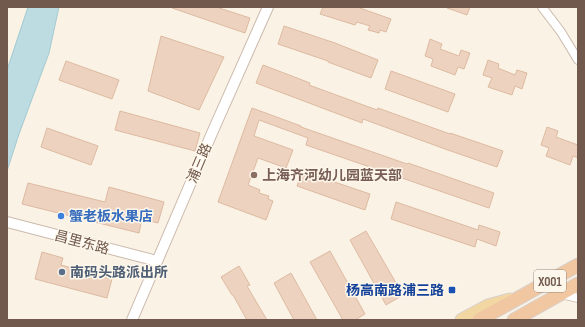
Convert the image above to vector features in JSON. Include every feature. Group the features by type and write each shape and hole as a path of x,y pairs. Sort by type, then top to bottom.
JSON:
{"highway":[{"name":"X001","path":"479,320 578,265"},
{"path":"527,315 578,284"},
{"name":"X001","path":"514,320 527,315"}],"main road":[{"name":"X001","path":"462,320 488,306 521,296"}],"street":[{"name":"浦三路","path":"132,320 268,7"},
{"path":"542,7 561,32 578,60"},
{"name":"昌里东路","path":"7,222 157,261"},
{"path":"561,294 578,298"}],"water":[{"path":"28,7 59,7 49,53 7,171 7,70"}],"building":[{"path":"172,7 216,7 250,18 245,33"},
{"path":"323,7 357,7 391,19 386,32 380,30 379,33 368,30 370,26 357,22 355,25 320,14"},
{"path":"447,7 470,7 467,15"},
{"path":"284,26 335,43 378,60 371,78 328,61 278,44"},
{"path":"161,36 224,57 199,110 148,91"},
{"path":"430,39 442,44 440,49 459,56 461,50 470,53 464,69 458,67 455,75 431,66 433,59 425,56"},
{"path":"488,60 499,64 498,68 515,75 517,70 527,73 522,89 515,86 512,95 488,87 492,78 483,75"},
{"path":"66,61 119,80 112,99 59,80"},
{"path":"263,65 310,83 309,85 377,110 378,108 503,151 497,167 363,119 362,123 256,83"},
{"path":"391,71 455,94 448,112 385,89"},
{"path":"252,108 301,127 494,193 489,208 306,145 308,138 259,120 254,136 293,150 286,168 258,158 248,185 260,190 259,193 269,196 268,199 273,201 266,220 218,202"},
{"path":"120,111 200,133 195,151 115,130"},
{"path":"547,127 558,131 556,137 578,145 578,158 573,156 570,165 546,156 549,148 541,145"},
{"path":"47,128 98,146 91,165 41,147"},
{"path":"302,171 370,194 365,210 297,186"},
{"path":"28,183 105,202 109,187 164,202 158,223 142,219 139,233 22,204"},
{"path":"396,202 478,230 479,225 500,232 496,246 477,239 475,247 391,219"},
{"path":"366,231 403,295 386,305 350,240"},
{"path":"330,251 365,314 355,320 343,320 310,262"},
{"name":"南码头路派出所","path":"42,252 63,258 61,265 112,279 107,298 35,279"},
{"path":"239,266 250,285 247,286 267,320 247,320 221,277"},
{"path":"291,273 317,320 294,320 274,283"}],"place":[{"name":"上海齐河幼儿园蓝天部","path":"254,175"},
{"name":"蟹老板水果店","path":"61,216"},
{"name":"南码头路派出所","path":"62,272"},
{"name":"杨高南路浦三路","path":"452,290"}]}
